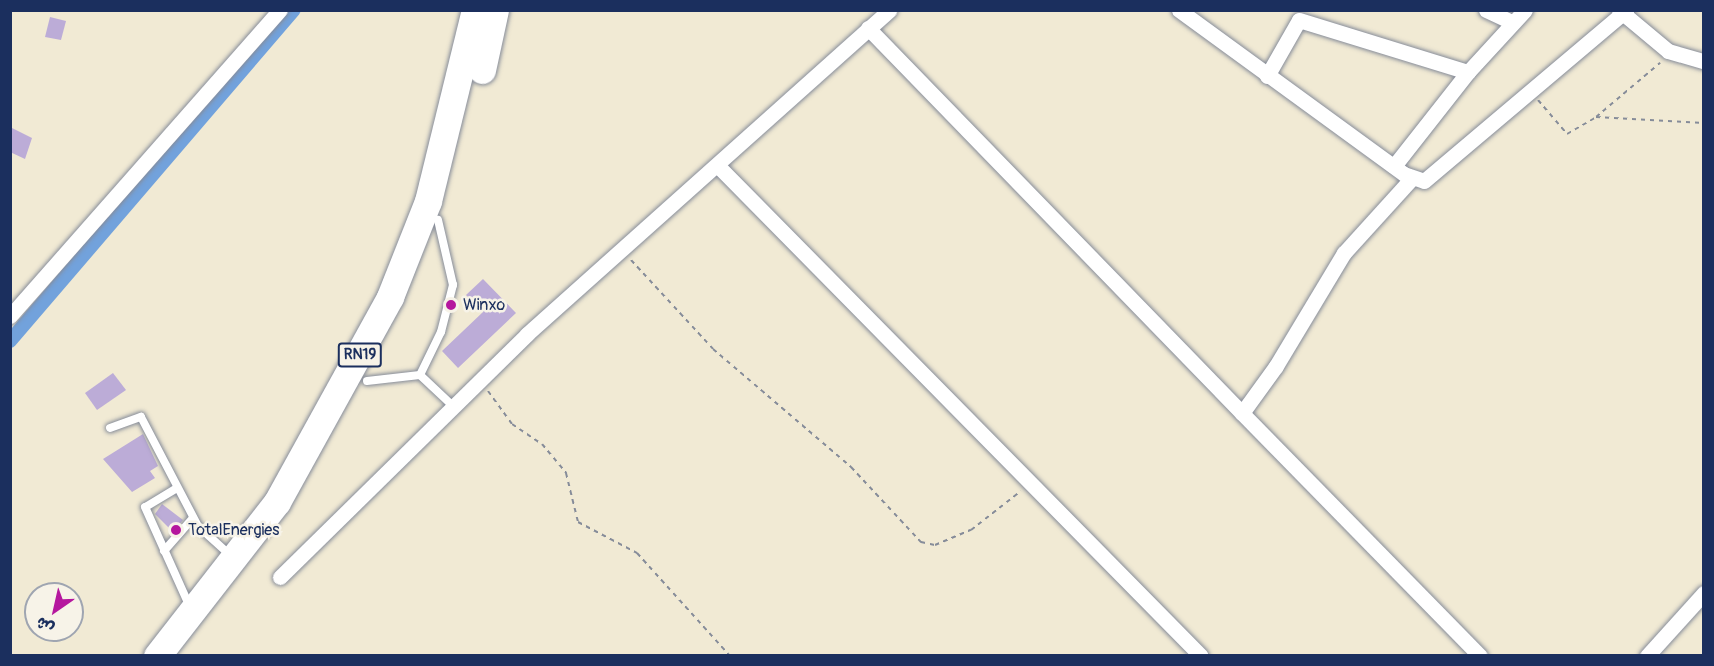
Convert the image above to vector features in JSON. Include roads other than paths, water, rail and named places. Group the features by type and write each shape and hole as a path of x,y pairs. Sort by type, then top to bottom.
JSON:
{"highway":[{"name":"RN19","path":"157,656 237,560 327,420 406,261 455,105 475,10"},
{"name":"RN19","path":"177,656 282,523 367,381 438,220 465,138 495,10"}],"street":[{"path":"10,316 280,10"},
{"path":"280,577 478,381 889,10"},
{"path":"1179,10 1410,178 1430,179 1622,12 1672,52 1704,61"},
{"path":"1486,10 1512,22"},
{"path":"1394,166 1468,72 1525,10"},
{"path":"1267,76 1299,20 1468,72"},
{"path":"868,28 1480,656"},
{"path":"717,165 1032,481 1201,656"},
{"path":"1242,413 1276,366 1344,253 1410,178"},
{"path":"1647,656 1704,593"}],"lane":[{"path":"420,375 441,332 453,285 438,220"},
{"path":"367,381 420,375 453,406"},
{"path":"110,428 141,417 193,518 206,537 237,560"},
{"path":"177,488 145,507 192,616"},
{"path":"164,550 193,518"}],"waterway":[{"path":"10,341 294,10"}],"place":[{"name":"Winxo","path":"451,305"},
{"name":"TotalEnergies","path":"176,530"}]}
